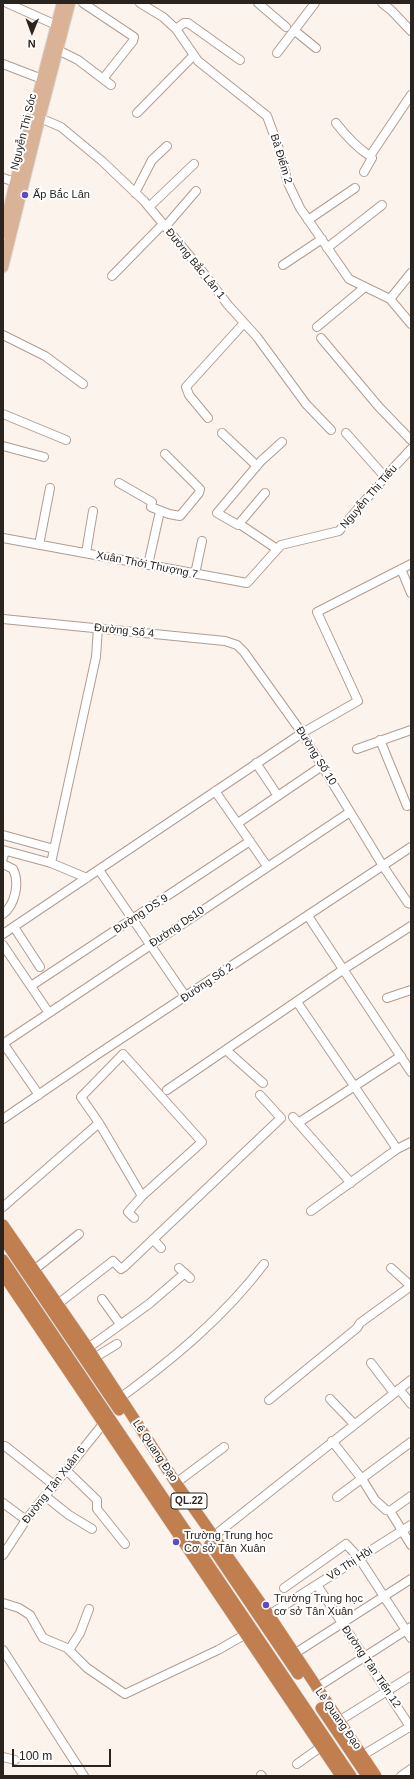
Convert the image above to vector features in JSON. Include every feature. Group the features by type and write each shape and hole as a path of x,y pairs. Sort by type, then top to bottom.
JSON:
{"highway":[{"name":"Lê Quang Đạo","path":"3,1225 34,1270 54,1307 88,1348 367,1776"},
{"name":"Lê Quang Đạo","path":"3,1238 54,1307 211,1538 269,1615 316,1688 376,1776"},
{"name":"Lê Quang Đạo","path":"3,1260 246,1634 324,1745 351,1776"},
{"name":"Lê Quang Đạo","path":"3,1274 106,1420 324,1745 341,1776"}],"main road":[{"name":"Nguyễn Thị Sóc","path":"3,233 62,3"},
{"name":"Nguyễn Thị Sóc","path":"3,267 6,244 70,3"}],"street":[{"path":"7,3 56,25"},
{"path":"83,3 134,38 106,75"},
{"name":"Bà Điểm 2","path":"140,3 163,16 176,29 198,61 267,116 278,146 288,183 300,208 308,220 349,279 390,299 411,324"},
{"path":"258,3 286,27"},
{"path":"277,53 315,3"},
{"path":"382,3 391,10 411,31"},
{"path":"176,29 184,23 188,23 240,60"},
{"path":"295,30 316,48"},
{"path":"58,50 78,60 111,86"},
{"path":"137,114 194,55"},
{"path":"3,64 42,79"},
{"path":"364,172 372,158 370,156 411,95"},
{"name":"Đường Bắc Lân 1","path":"40,118 61,127 102,161 149,207 228,305 257,337 306,404 331,430"},
{"path":"336,122 360,150 370,156"},
{"path":"135,193 152,160 167,146"},
{"path":"149,207 194,164"},
{"path":"3,178 15,182"},
{"path":"308,220 355,188"},
{"path":"112,276 196,191"},
{"path":"328,248 382,205"},
{"path":"283,265 322,239"},
{"path":"390,299 411,273"},
{"path":"317,327 365,287"},
{"path":"208,418 189,395 186,387 244,322"},
{"path":"3,335 46,356 83,384"},
{"path":"321,338 379,407 411,440"},
{"path":"3,414 66,440"},
{"path":"222,433 257,466"},
{"path":"346,433 385,477"},
{"path":"277,549 241,525 238,525 217,513 257,466 282,442"},
{"path":"3,446 44,457"},
{"name":"Nguyễn Thị Tiểu","path":"277,549 281,545 339,531 411,449"},
{"path":"119,483 152,502 151,507 177,517 180,516 200,491 192,480 164,454"},
{"path":"39,545 50,488"},
{"path":"238,525 265,493"},
{"path":"148,565 160,511"},
{"path":"86,553 93,512"},
{"name":"Xuân Thới Thượng 7","path":"3,538 247,583 277,549"},
{"path":"195,574 202,541"},
{"path":"3,934 302,732 358,701 317,612 411,564"},
{"path":"401,569 411,593"},
{"name":"Đường Số 4","path":"3,619 225,641 237,645 241,650"},
{"path":"51,863 96,657 98,628"},
{"name":"Đường Số 10","path":"241,650 302,732 383,866 408,903 411,904"},
{"path":"357,749 411,730"},
{"path":"380,740 407,806"},
{"path":"256,763 278,796"},
{"path":"238,823 322,766"},
{"path":"215,791 267,866"},
{"name":"Đường Ds10","path":"3,1043 350,812"},
{"path":"3,836 54,849"},
{"name":"Đường DS 9","path":"31,986 133,920 250,841"},
{"name":"Đường Số 2","path":"3,1119 411,847"},
{"path":"4,853 51,863 87,878"},
{"path":"3,864 13,869 16,880 11,906 3,914"},
{"path":"98,870 186,997"},
{"path":"308,916 411,1072"},
{"path":"167,1090 344,969 411,926"},
{"path":"14,927 40,966"},
{"path":"3,945 49,1013"},
{"path":"387,998 411,990"},
{"path":"297,1002 397,1149"},
{"path":"3,1043 38,1095"},
{"path":"226,1050 263,1082"},
{"path":"134,1218 128,1212 142,1196 202,1142 123,1054 81,1097 99,1123 142,1196"},
{"path":"351,1183 296,1120 401,1056"},
{"path":"54,1307 113,1261 121,1269 281,1118 260,1095"},
{"path":"3,1207 99,1123"},
{"path":"311,1212 397,1149 411,1142"},
{"path":"34,1270 79,1234"},
{"path":"153,1239 161,1248"},
{"path":"120,1398 160,1368 205,1330 239,1295 264,1264"},
{"path":"269,1400 357,1328 360,1323 411,1286 391,1268"},
{"path":"88,1348 149,1304 185,1273"},
{"path":"102,1299 120,1324"},
{"path":"94,1358 117,1344"},
{"path":"371,1363 411,1404"},
{"path":"211,1538 411,1380"},
{"path":"330,1399 354,1424"},
{"name":"Đường Tân Xuân 6","path":"3,1555 26,1520 106,1420"},
{"path":"332,1441 362,1480 375,1500 386,1510 390,1511 411,1545"},
{"path":"337,1497 362,1480 411,1442"},
{"path":"5,1446 54,1485"},
{"path":"176,1483 224,1447"},
{"path":"66,1470 97,1500 97,1509 125,1544"},
{"path":"45,1496 69,1515 92,1529"},
{"path":"390,1511 411,1496"},
{"path":"3,1503 26,1520"},
{"name":"Võ Thị Hồi","path":"269,1615 411,1525"},
{"path":"284,1588 346,1544 359,1558 384,1597 408,1628 411,1638"},
{"path":"294,1654 341,1622 384,1597 411,1579"},
{"name":"Đường Tân Tiến 12","path":"317,1585 411,1727"},
{"path":"3,1603 19,1608 30,1615 43,1638 69,1650 86,1668 126,1694 190,1664 246,1634"},
{"path":"69,1650 80,1633 89,1610"},
{"path":"316,1688 408,1628"},
{"path":"3,1650 84,1776"},
{"path":"339,1721 411,1676"},
{"path":"363,1755 411,1727"},
{"path":"297,1764 324,1745"},
{"path":"3,1757 15,1760"},
{"path":"401,1776 411,1769"}],"place":[{"name":"Ấp Bắc Lân","path":"25,195"},
{"name":"Trường Trung học Cơ sở Tân Xuân","path":"176,1542"},
{"name":"Trường Trung học cơ sở Tân Xuân","path":"266,1605"}]}
